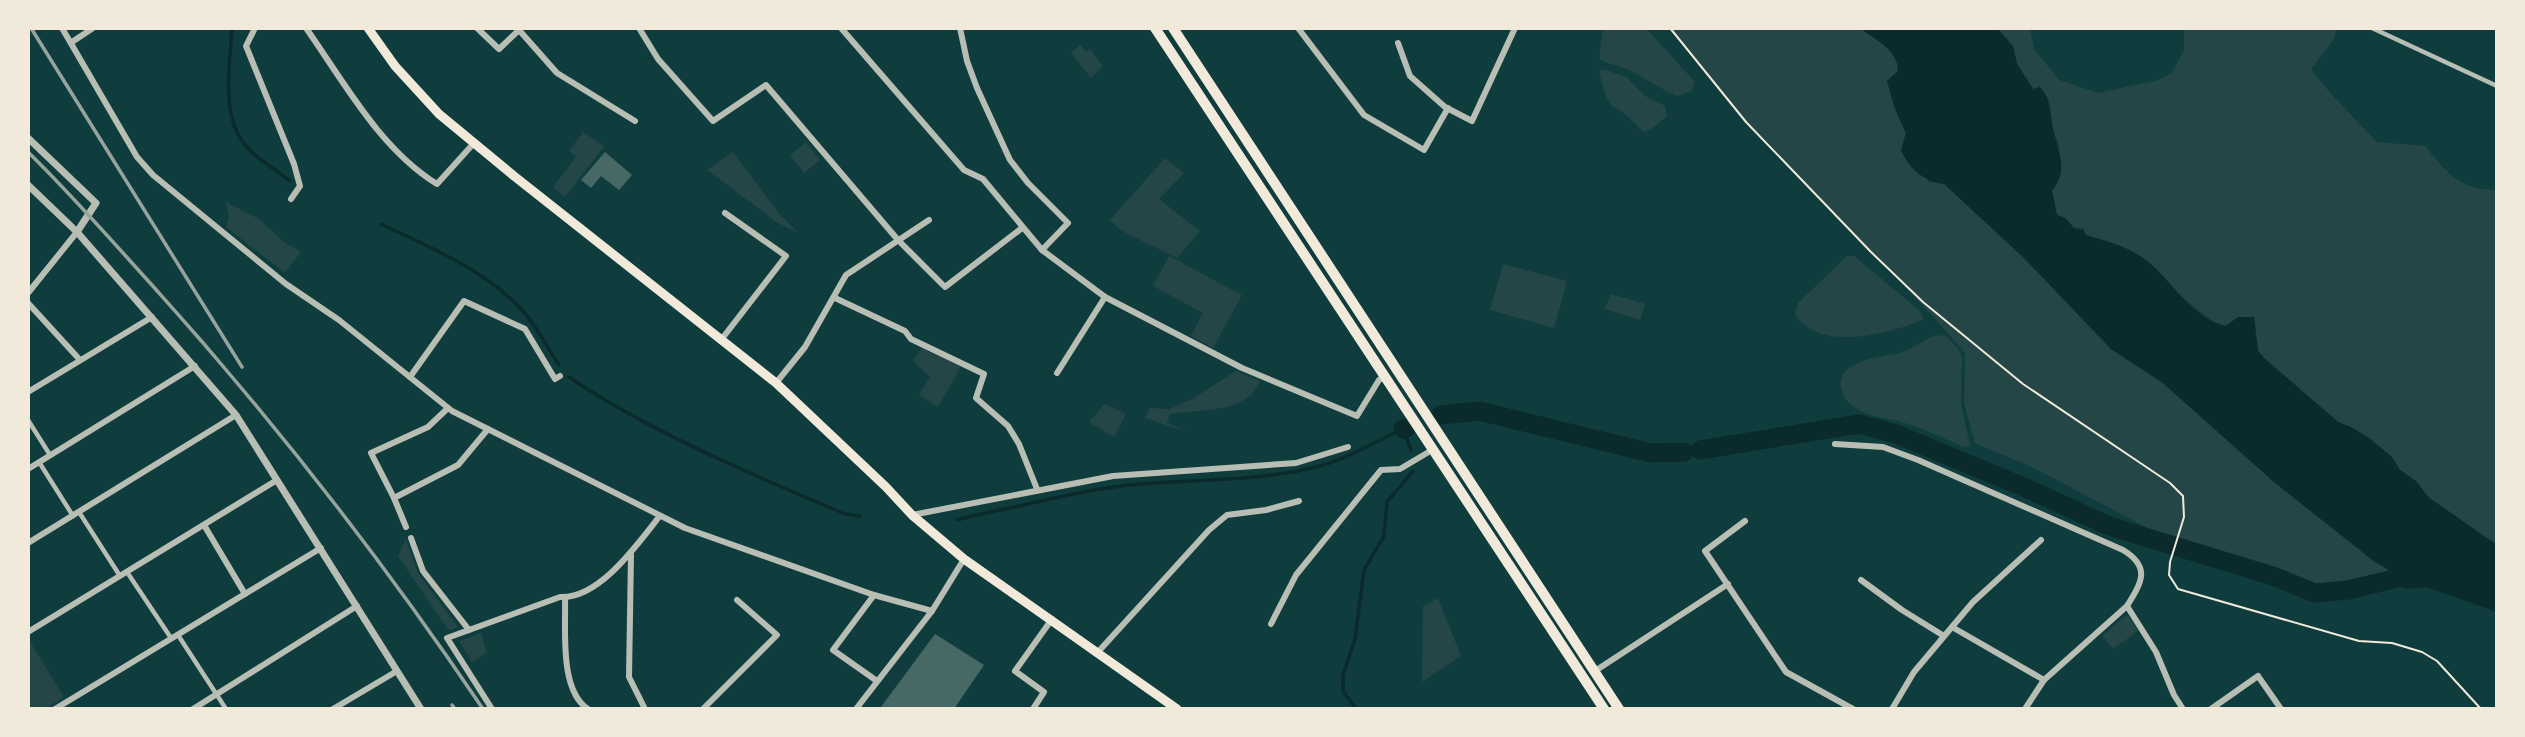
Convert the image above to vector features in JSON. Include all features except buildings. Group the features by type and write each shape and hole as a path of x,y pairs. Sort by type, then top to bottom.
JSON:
{"highway":[{"path":"1155,28 1604,709"},
{"path":"1173,28 1619,709"}],"main road":[{"path":"368,28 394,66 417,92 474,144 776,383 912,514 964,559 1177,709"}],"street":[{"path":"62,28 137,158 153,175 286,284 339,320 449,408 685,528 874,595 932,611"},
{"path":"72,42 93,28"},
{"path":"255,28 246,46 296,172 300,186 291,199"},
{"path":"306,28 383,136 426,177 437,184 474,144"},
{"path":"477,28 499,49 520,29 557,73 635,121"},
{"path":"639,28 658,59 713,121 766,85 898,240 945,287 1022,228"},
{"path":"841,28 964,170 983,179 1042,250 1104,297 1242,368 1357,416 1379,380 1385,376"},
{"path":"960,28 967,61 977,88 1010,160 1028,184 1068,223 1042,250"},
{"path":"1298,28 1364,115 1424,150 1448,108"},
{"path":"1398,43 1410,76 1448,108 1472,121 1515,28"},
{"path":"2372,28 2497,86"},
{"path":"28,138 96,203 28,293"},
{"path":"28,185 76,232 236,415 421,709"},
{"path":"721,340 786,256 725,214"},
{"path":"776,383 805,347 846,275 929,220"},
{"path":"1056,373 1104,297"},
{"path":"835,298 905,331 911,339 984,374 976,398 1008,426 1019,444 1037,489"},
{"path":"410,377 464,301 525,330 555,379 560,376"},
{"path":"28,303 80,360"},
{"path":"28,392 152,317"},
{"path":"28,469 195,366"},
{"path":"406,527 371,453 428,426 449,408"},
{"path":"28,543 236,415"},
{"path":"28,421 50,455"},
{"path":"394,498 458,465 488,429"},
{"path":"1835,444 1883,447 1895,451 2137,558 2142,572 2127,606 2044,680 2025,709"},
{"path":"912,514 1114,476 1296,463 1348,447"},
{"path":"1271,624 1296,575 1381,470 1400,468 1432,450"},
{"path":"39,462 226,709"},
{"path":"28,632 277,480"},
{"path":"1098,652 1209,530 1227,515 1266,510 1299,501"},
{"path":"492,709 447,638 560,597 573,598 620,568 659,517"},
{"path":"1745,521 1705,551 1786,672 1853,709"},
{"path":"204,526 245,594"},
{"path":"411,538 423,571 469,630"},
{"path":"1892,709 1914,672 1973,602 2041,540"},
{"path":"55,709 321,548"},
{"path":"631,553 629,677 645,709"},
{"path":"856,709 932,611 964,559"},
{"path":"1861,580 1944,636"},
{"path":"1595,671 1728,584"},
{"path":"874,595 833,650 877,681"},
{"path":"565,597 568,674 573,694 588,709"},
{"path":"703,709 777,635 737,600"},
{"path":"193,709 357,606"},
{"path":"2127,606 2156,652 2174,695 2183,709"},
{"path":"1033,709 1044,692 1015,671 1052,619"},
{"path":"1952,627 2044,680"},
{"path":"333,709 397,671"},
{"path":"2211,709 2258,676 2281,709"}],"path":[{"path":"1670,28 1746,122 1862,243 1923,302 2023,384 2169,483 2183,496 2184,517 2170,562 2169,575 2178,589 2360,642 2392,643 2422,652 2437,661 2482,709"}],"shaded area":[{"path":"1603,28 1646,28 1695,82 1691,91 1677,96 1631,71 1599,58"},
{"path":"1670,28 1860,28 1889,48 1898,64 1898,71 1887,81 1906,134 1903,142 1929,182 1944,183 2024,258 2111,349 2163,383 2274,482 2375,562 2390,570 2389,575 2318,585 2157,533 2034,468 1975,443 1964,403 1965,353 1912,294 1748,124"},
{"path":"1860,28 1997,28 2013,46 2017,64 2033,89 2040,87 2048,101 2061,160 2060,174 2052,191 2057,215 2065,218 2074,228 2083,229 2086,235 2142,257 2191,306 2213,322 2226,326 2238,317 2254,317 2258,351 2264,358 2338,422 2369,438 2392,457 2400,470 2417,482 2428,497 2497,545 2497,612 2426,587 2406,589 2389,575 2389,570 2375,562 2274,482 2163,383 2111,349 2024,258 1944,184 1930,181 1913,169 1901,150 1906,133 1887,81 1898,71 1897,63 1885,46"},
{"path":"1997,28 2030,28 2034,49 2059,80 2098,93 2158,80 2172,73 2184,50 2184,28 2204,28 2207,31 2210,28 2337,28 2334,39 2311,69 2377,142 2425,146 2455,178 2473,187 2497,190 2497,545 2428,497 2417,482 2400,470 2392,457 2369,438 2338,422 2264,358 2258,351 2254,317 2238,317 2226,326 2215,323 2113,243 2086,235 2057,215 2052,190 2059,144 2053,132 2048,98 2038,87 2034,90 2017,64 2013,46"},
{"path":"1080,45 1087,52 1090,49 1103,66 1091,78 1071,53"},
{"path":"1602,69 1626,77 1645,96 1665,106 1667,116 1644,132 1612,106 1599,72"},
{"path":"583,132 604,146 565,197 553,187 576,157 569,151"},
{"path":"806,142 820,160 804,173 790,155"},
{"path":"733,152 778,212 797,232 778,223 707,170"},
{"path":"1165,158 1184,173 1159,199 1200,231 1177,258 1122,231 1110,220"},
{"path":"226,202 259,219 284,242 301,252 285,273 226,227 229,218"},
{"path":"1169,256 1242,295 1213,348 1191,336 1203,313 1153,286"},
{"path":"1847,256 1854,256 1919,310 1924,319 1893,330 1855,337 1837,337 1806,326 1795,314 1798,303"},
{"path":"1503,264 1567,281 1554,328 1490,310"},
{"path":"1611,294 1645,304 1640,320 1605,309"},
{"path":"1938,335 1948,337 1962,355 1961,404 1970,446 1964,447 1912,425 1864,413 1850,404 1842,391 1844,373 1851,367 1870,359 1900,353"},
{"path":"922,348 961,367 938,407 919,395 930,377 913,361"},
{"path":"1236,371 1260,381 1254,392 1233,405 1170,414 1167,423 1187,432 1145,418 1150,408 1170,409 1194,398"},
{"path":"1105,404 1126,414 1114,437 1089,422"},
{"path":"406,539 418,573 458,627 451,630 447,628 398,556"},
{"path":"1438,598 1461,656 1422,682 1423,606"},
{"path":"2128,616 2138,631 2113,649 2102,636"},
{"path":"481,633 487,653 472,662 459,641"},
{"path":"29,640 64,697 45,709 28,709"}],"waterway":[{"path":"232,28 228,90 238,134 256,156 290,181"},
{"path":"381,224 456,261 492,283 528,317 559,365"},
{"path":"569,377 634,417 704,452 845,514 860,516"},
{"path":"1441,415 1479,411 1651,453 1684,452"},
{"path":"1700,450 1859,424 1896,434 2109,526 2273,576 2315,593 2348,590 2419,573"},
{"path":"957,520 1088,491 1293,472 1339,460 1403,429 1411,450"},
{"path":"1356,709 1343,691 1343,675 1355,639 1364,570 1384,536 1387,502 1413,471"}],"railway":[{"path":"31,28 242,367"},
{"path":"28,152 151,284 283,438 406,598 483,709"},
{"path":"452,705 455,709"}]}
